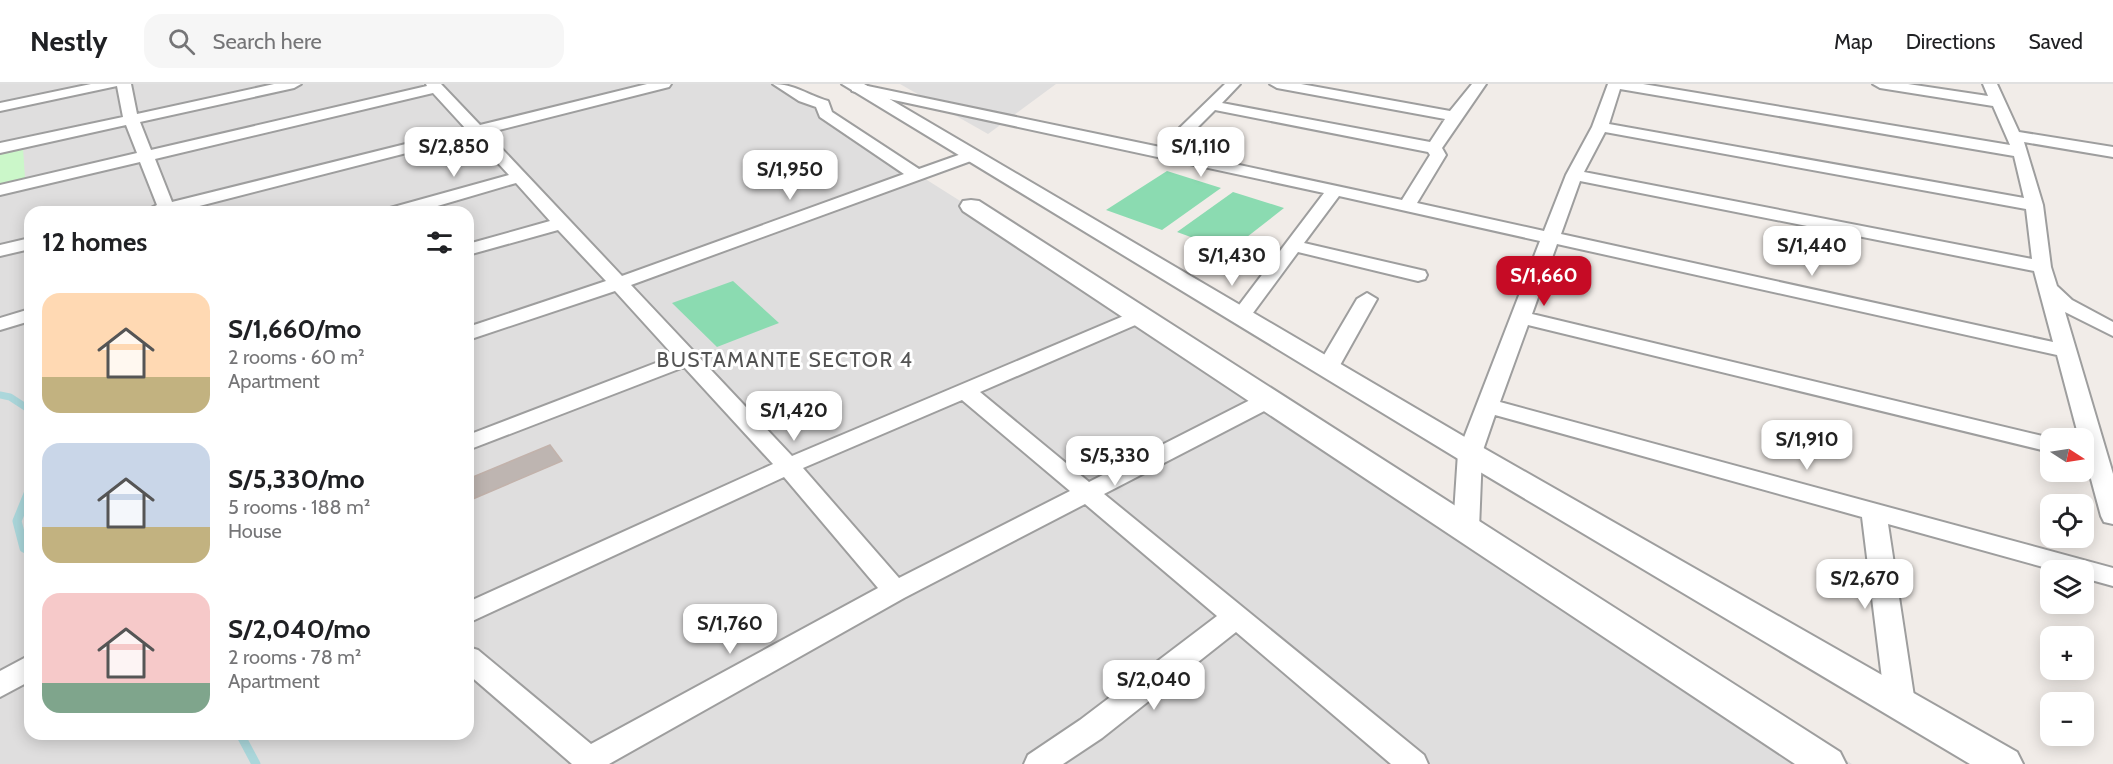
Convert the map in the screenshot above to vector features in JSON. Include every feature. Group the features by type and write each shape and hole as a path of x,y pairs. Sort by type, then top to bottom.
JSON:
{"street":[{"path":"0,88 3,107 112,84"},
{"path":"123,84 131,119 147,156 161,206"},
{"path":"0,148 294,84"},
{"path":"178,206 664,84"},
{"path":"780,84 804,99 823,104 825,114 918,176"},
{"path":"1164,152 1233,84"},
{"path":"1277,84 1454,116"},
{"path":"1434,148 1454,116 1479,84"},
{"path":"1466,529 1470,453 1574,175 1599,127 1616,84 2019,144 2113,152"},
{"path":"1880,84 1994,93 2019,144 2034,205 2042,267 2066,351 2084,428"},
{"path":"857,85 2066,351"},
{"path":"857,85 1240,317 2004,764"},
{"path":"0,190 434,86 620,283 788,466 895,591"},
{"path":"1210,105 1434,148 1438,155 1406,207"},
{"path":"1599,127 2034,205"},
{"path":"474,332 620,283 784,221 973,155"},
{"path":"1574,175 2042,267"},
{"path":"417,206 520,177"},
{"path":"1240,317 1334,191"},
{"path":"971,206 1817,760"},
{"path":"474,248 562,222"},
{"path":"0,251 24,245"},
{"path":"1294,246 1418,275"},
{"path":"2048,288 2065,304 2113,330"},
{"path":"1328,367 1367,299"},
{"path":"474,610 788,466 1140,316"},
{"path":"0,324 24,317"},
{"path":"1520,317 2040,443"},
{"path":"474,441 688,358"},
{"path":"966,392 1237,616 1402,761"},
{"path":"474,663 591,762 895,591 1268,400"},
{"path":"1489,406 2113,577"},
{"path":"2094,465 2113,516"},
{"path":"1874,511 1900,703"},
{"path":"1039,764 1091,729 1237,616"},
{"path":"0,686 24,670"}],"shaded area":[{"path":"0,84 775,84 1852,764 0,764"},
{"path":"900,84 1056,84 988,134"}],"green space":[{"path":"23,148 25,178 0,184 0,153"},
{"path":"1167,171 1221,188 1162,230 1106,210"},
{"path":"1233,192 1284,208 1229,251 1177,232"},
{"path":"733,281 779,323 717,347 672,303"}],"building":[{"path":"550,445 562,461 474,498 474,477"}],"waterway":[{"path":"0,395 10,397 24,406"},
{"path":"24,504 17,521 24,548"},
{"path":"243,740 256,764"}],"district":[{"name":"BUSTAMANTE SECTOR 4","path":"785,359"}]}
